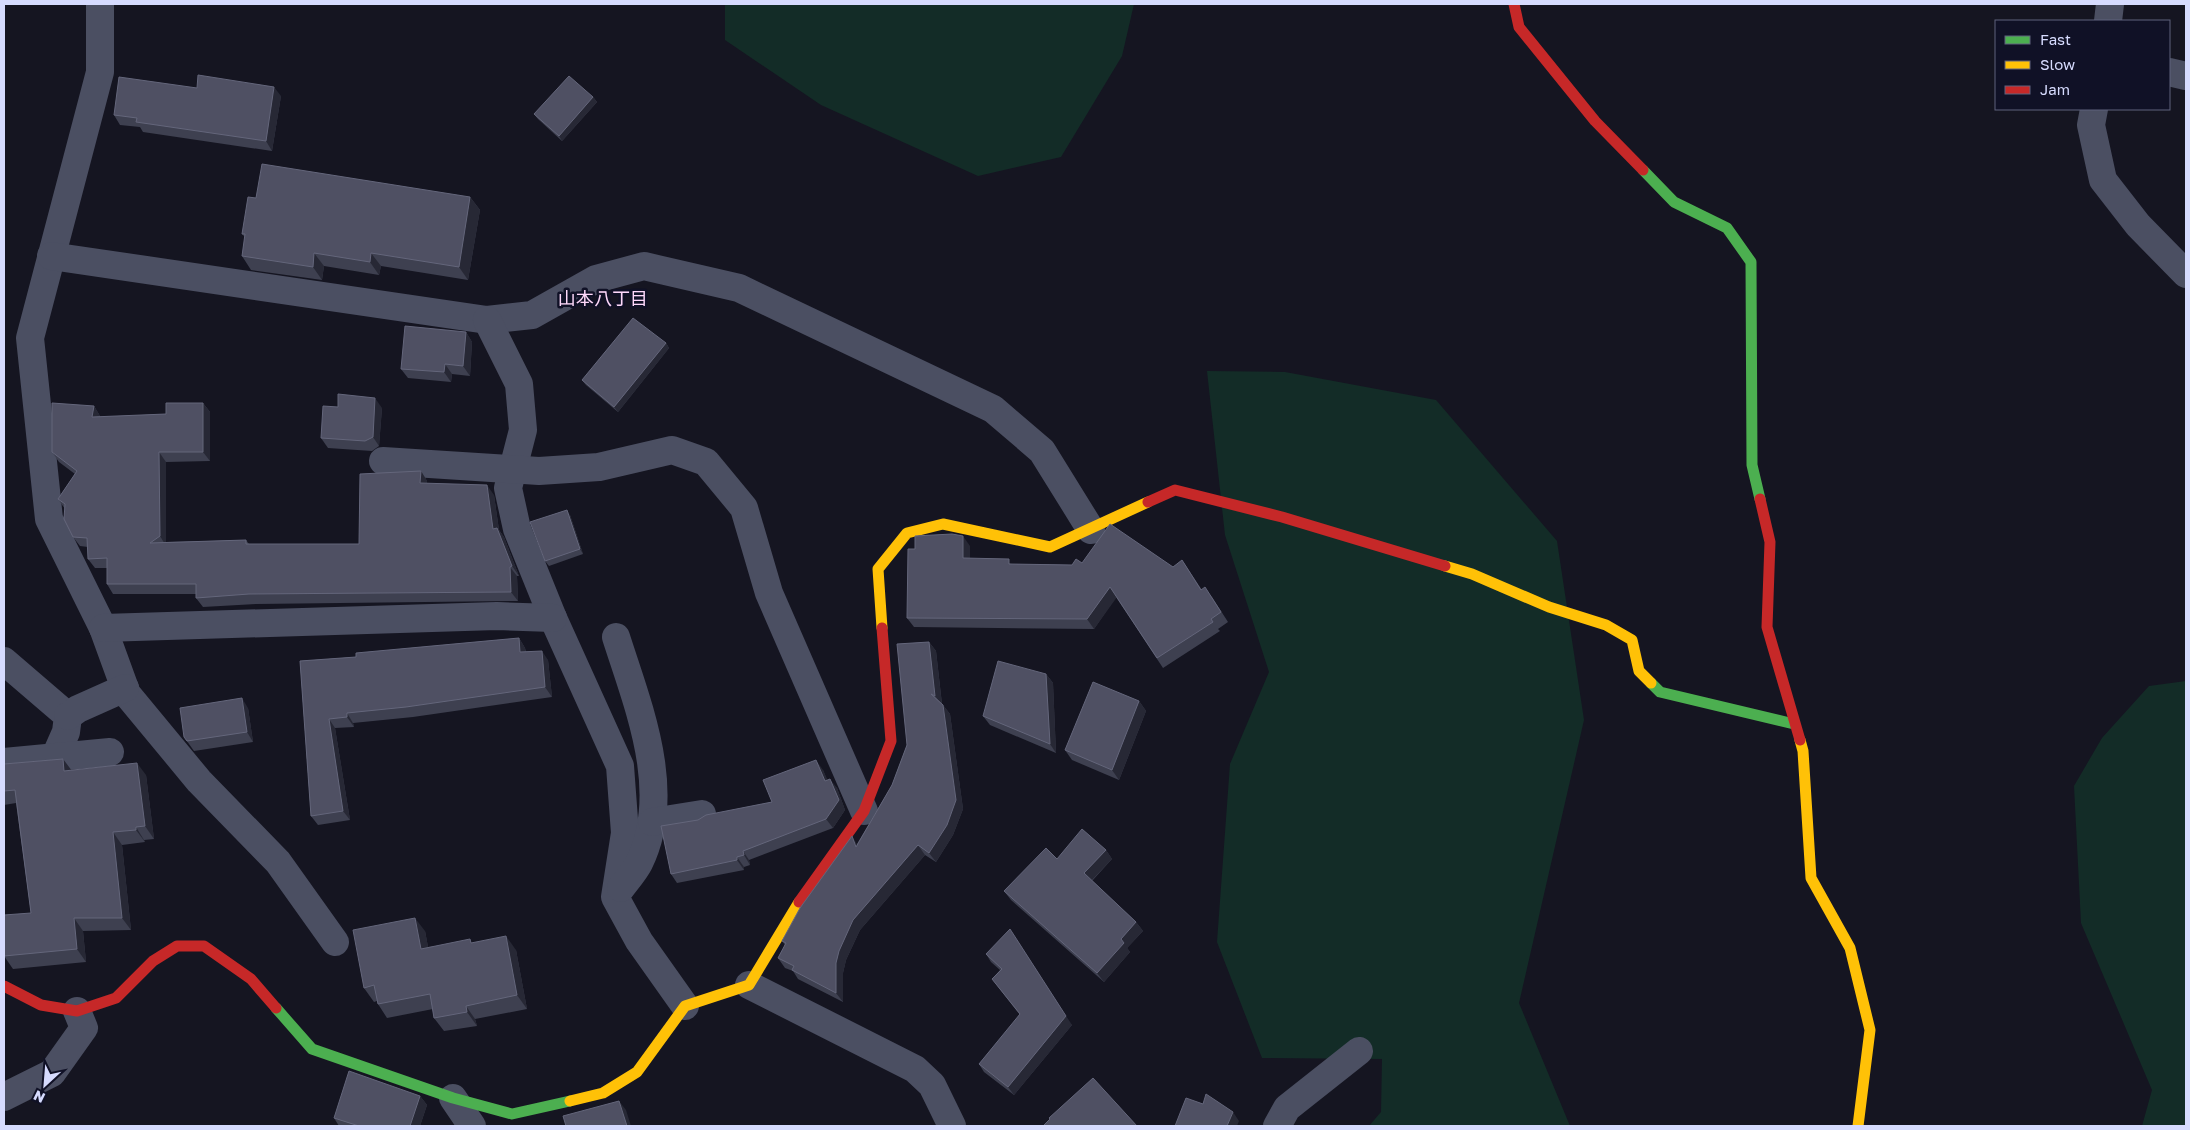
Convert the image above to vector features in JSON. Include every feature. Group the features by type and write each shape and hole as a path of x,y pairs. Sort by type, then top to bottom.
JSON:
{"street":[{"path":"100,4 100,72 30,338 50,519 103,628 127,694 199,781 278,862 335,942"},
{"path":"1514,4 1519,27 1595,122 1674,202 1727,228 1751,262 1752,465 1770,542 1767,627 1803,751 1811,878 1850,948 1870,1030 1858,1126"},
{"path":"2108,20 2110,4"},
{"path":"2170,72 2186,76"},
{"path":"2094,110 2091,125 2104,180 2138,224 2186,274"},
{"path":"51,256 487,320 532,315 596,279 644,266 739,288 993,409 1042,450 1091,530"},
{"path":"487,320 519,384 523,430 508,488 517,529 553,618 620,766 625,834 615,897 639,941 685,1006"},
{"path":"383,461 539,471 600,467 672,450 706,462 744,508 769,593 864,811"},
{"path":"4,986 41,1005 77,1010 116,998 153,961 177,946 204,946 251,979 312,1049 453,1098 512,1114 603,1092 637,1072 685,1006 749,986 794,909 864,811 891,741 878,569 907,533 943,524 1050,547 1091,530 1175,490 1282,517 1472,574 1549,607 1606,625 1632,640 1640,671 1660,692 1794,724"},
{"path":"103,628 497,616 553,618"},
{"path":"615,897 639,863 652,822 653,777 641,715 616,637"},
{"path":"4,661 68,716"},
{"path":"55,757 66,732 68,716 78,709 125,688"},
{"path":"4,762 110,752"},
{"path":"652,822 702,814"},
{"path":"749,986 915,1069 932,1085 952,1126"},
{"path":"4,1097 52,1073 84,1028 77,1010"},
{"path":"1277,1126 1287,1108 1359,1051"},
{"path":"453,1098 472,1126"}],"green space":[{"path":"725,4 1134,4 1122,56 1061,157 978,176 821,105 725,40"},
{"path":"1207,371 1285,372 1436,400 1557,541 1584,720 1519,1003 1570,1126 1369,1126 1381,1112 1382,1059 1262,1058 1217,942 1230,764 1269,672 1225,535"},
{"path":"2186,681 2186,1126 2142,1126 2152,1090 2081,923 2074,786 2102,738 2149,686"}],"building":[{"path":"198,75 274,87 266,141 136,122 137,118 114,115 119,77 197,88"},
{"path":"569,76 593,97 559,136 534,114"},
{"path":"262,164 470,197 459,267 371,253 370,262 314,253 313,267 242,256 245,234 242,234 248,197 256,198"},
{"path":"633,318 666,343 614,407 582,380"},
{"path":"405,326 466,332 463,366 445,364 444,372 401,369"},
{"path":"338,394 375,398 373,437 365,441 321,438 323,406 338,407"},
{"path":"52,403 94,406 92,417 166,414 166,403 203,403 203,452 159,452 160,536 150,543 246,540 246,544 359,544 360,474 421,471 420,483 487,485 493,529 497,528 512,566 510,567 511,592 249,594 196,598 196,584 107,584 107,558 88,559 87,538 73,537 64,519 65,504 58,499 77,471 52,452"},
{"path":"567,510 580,549 545,561 530,522"},
{"path":"1110,524 1173,567 1182,560 1201,590 1205,587 1221,612 1211,619 1213,622 1157,658 1110,587 1087,619 907,618 908,549 915,549 915,536 952,534 963,536 963,558 1009,559 1009,564 1072,565 1076,559 1082,563"},
{"path":"519,638 520,652 542,651 545,687 406,707 347,713 347,717 329,719 343,811 311,816 300,661 356,657 356,653"},
{"path":"929,642 935,696 931,694 943,705 956,800 947,825 929,853 918,845 853,920 839,951 836,963 836,993 792,970 794,966 778,958 786,943 782,941 800,908 852,836 856,847 892,785 907,745 897,644"},
{"path":"998,661 1046,674 1050,744 983,716"},
{"path":"1093,682 1139,701 1112,770 1065,750"},
{"path":"242,698 247,732 187,741 184,737 180,708"},
{"path":"63,759 64,771 137,763 145,826 136,827 136,830 113,832 122,918 74,918 77,949 4,956 4,915 31,913 15,790 4,791 4,764"},
{"path":"816,760 825,781 830,779 839,800 826,819 743,851 744,855 737,857 737,860 671,874 661,826 698,820 706,815 772,802 763,780"},
{"path":"1082,829 1106,850 1084,873 1136,922 1121,939 1124,943 1097,973 1004,891 1046,848 1057,859"},
{"path":"415,918 421,949 470,939 471,943 506,936 517,995 466,1006 467,1012 434,1018 430,994 378,1004 374,985 364,988 353,930"},
{"path":"1010,929 1066,1016 1008,1087 979,1064 1020,1014 992,979 1002,969 986,954"},
{"path":"349,1071 420,1096 410,1126 359,1126 334,1118"},
{"path":"1093,1078 1137,1126 1043,1126 1049,1118"},
{"path":"1206,1094 1233,1112 1227,1126 1175,1126 1186,1098 1203,1104"},
{"path":"619,1101 627,1126 566,1126 563,1116"}],"traffic: fast":[{"path":"1643,170 1674,202 1727,228 1751,262 1752,465 1760,499"},
{"path":"1651,683 1660,692 1794,724"},
{"path":"276,1008 312,1049 453,1098 512,1114 570,1101"}],"traffic: slow":[{"path":"882,628 878,569 907,533 943,524 1050,547 1148,502"},
{"path":"1445,566 1472,574 1549,607 1606,625 1632,640 1639,671 1651,683"},
{"path":"1800,740 1803,751 1811,878 1850,948 1870,1030 1858,1126"},
{"path":"570,1101 603,1093 637,1072 685,1006 749,985 799,902"}],"traffic: jam":[{"path":"1514,4 1519,27 1595,121 1643,170"},
{"path":"1148,502 1175,490 1282,517 1445,566"},
{"path":"1760,499 1770,542 1767,627 1800,740"},
{"path":"799,902 864,811 891,741 882,628"},
{"path":"4,986 41,1005 77,1011 116,998 153,961 177,946 204,946 251,979 276,1008"}],"district":[{"name":"山本八丁目","path":"603,299"}]}
